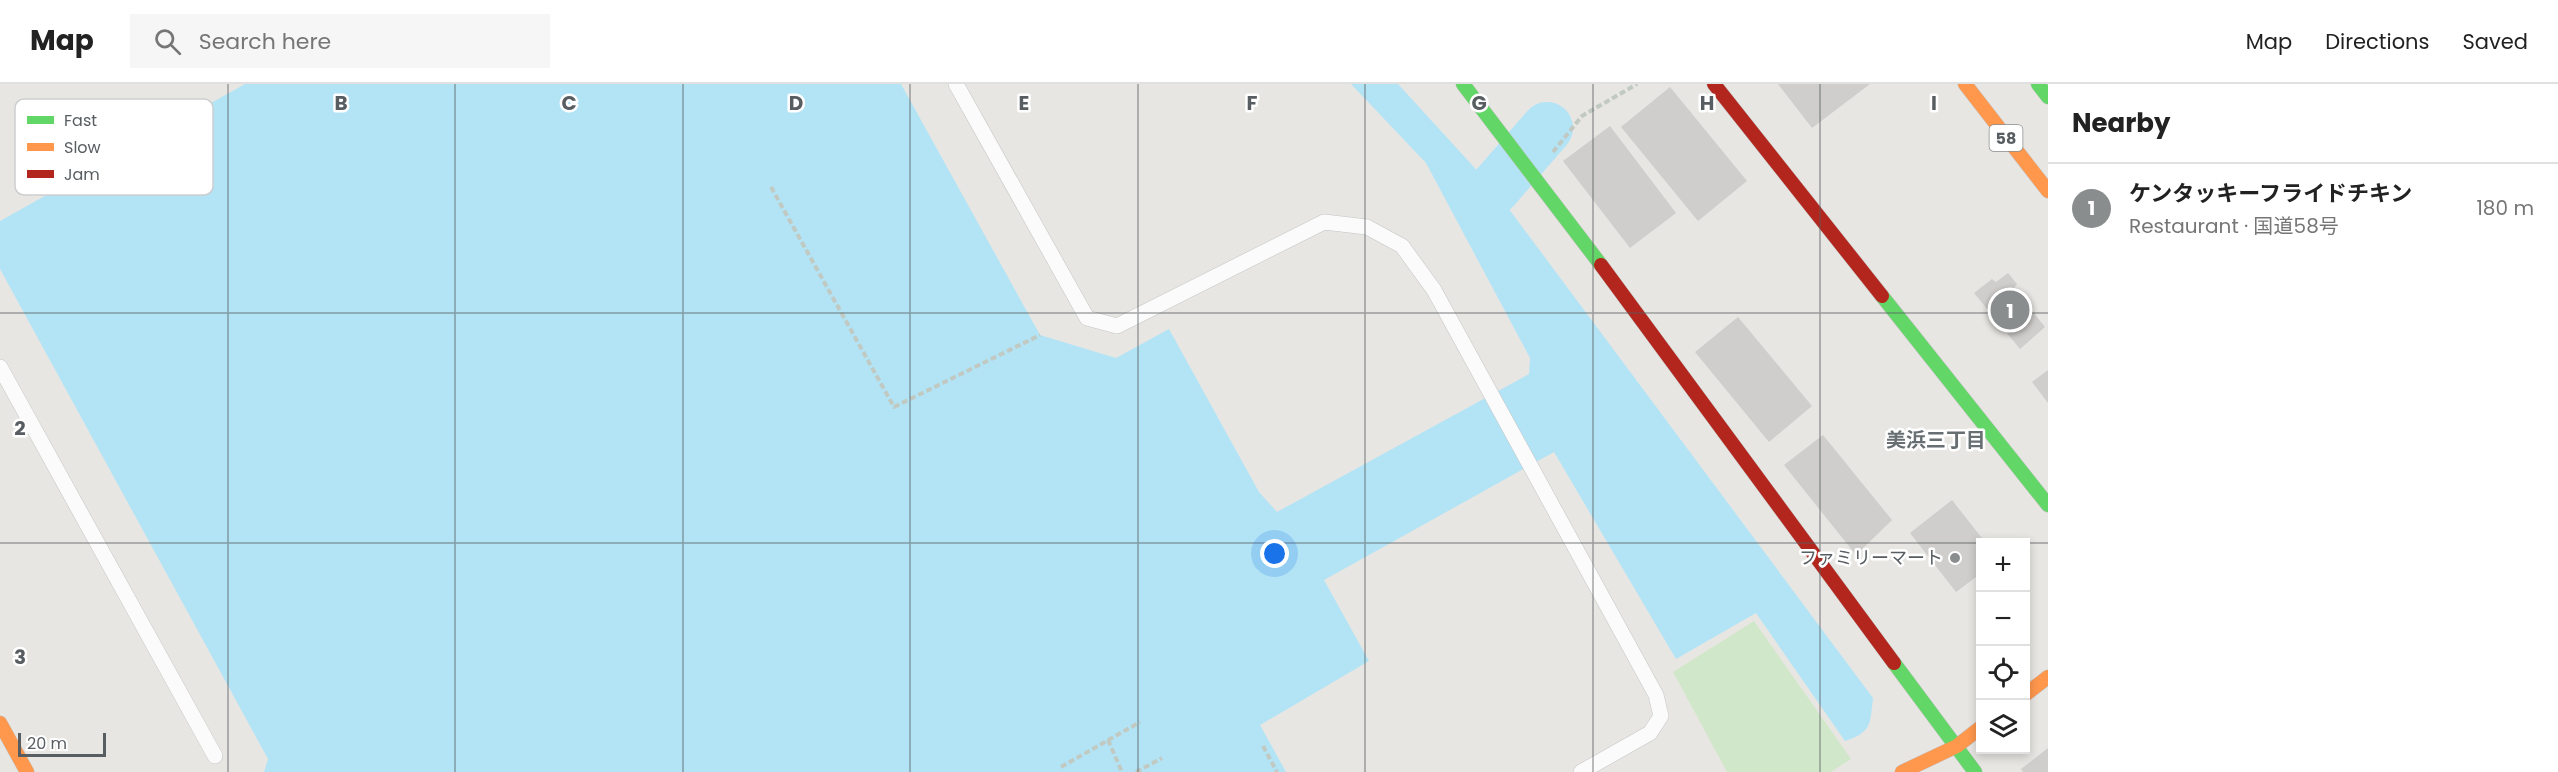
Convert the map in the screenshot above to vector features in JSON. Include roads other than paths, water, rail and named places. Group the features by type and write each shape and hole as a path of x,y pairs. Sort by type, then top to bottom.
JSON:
{"main road":[{"path":"1463,84 1533,173 1975,772"},
{"path":"1714,84 2048,504"},
{"name":"58","path":"1965,84 2048,191"},
{"path":"2038,84 2048,97"},
{"path":"2030,690 2048,677"},
{"path":"0,723 27,772"},
{"path":"1902,772 1957,746 1976,731"}],"lane":[{"path":"957,84 1087,318 1117,326 1324,222 1367,227 1402,246 1434,290 1656,695 1661,716 1650,733 1581,772"},
{"path":"0,367 215,756"}],"water":[{"path":"245,84 901,84 1040,335 1116,358 1169,329 1259,492 1277,512 1529,374 1530,358 1426,163 1351,84 1398,84 1494,189 1873,698 1870,721 1860,734 1845,741 1756,613 1676,659 1554,452 1324,580 1369,661 1260,725 1286,772 264,772 268,759 0,269 0,221 46,195 213,195 213,102"}],"waterway":[{"path":"1494,189 1547,128"}],"place":[{"name":"ケンタッキーフライドチキン","path":"2010,310"},
{"name":"ファミリーマート","path":"1955,558"}],"district":[{"name":"美浜三丁目","path":"1936,440"}]}
